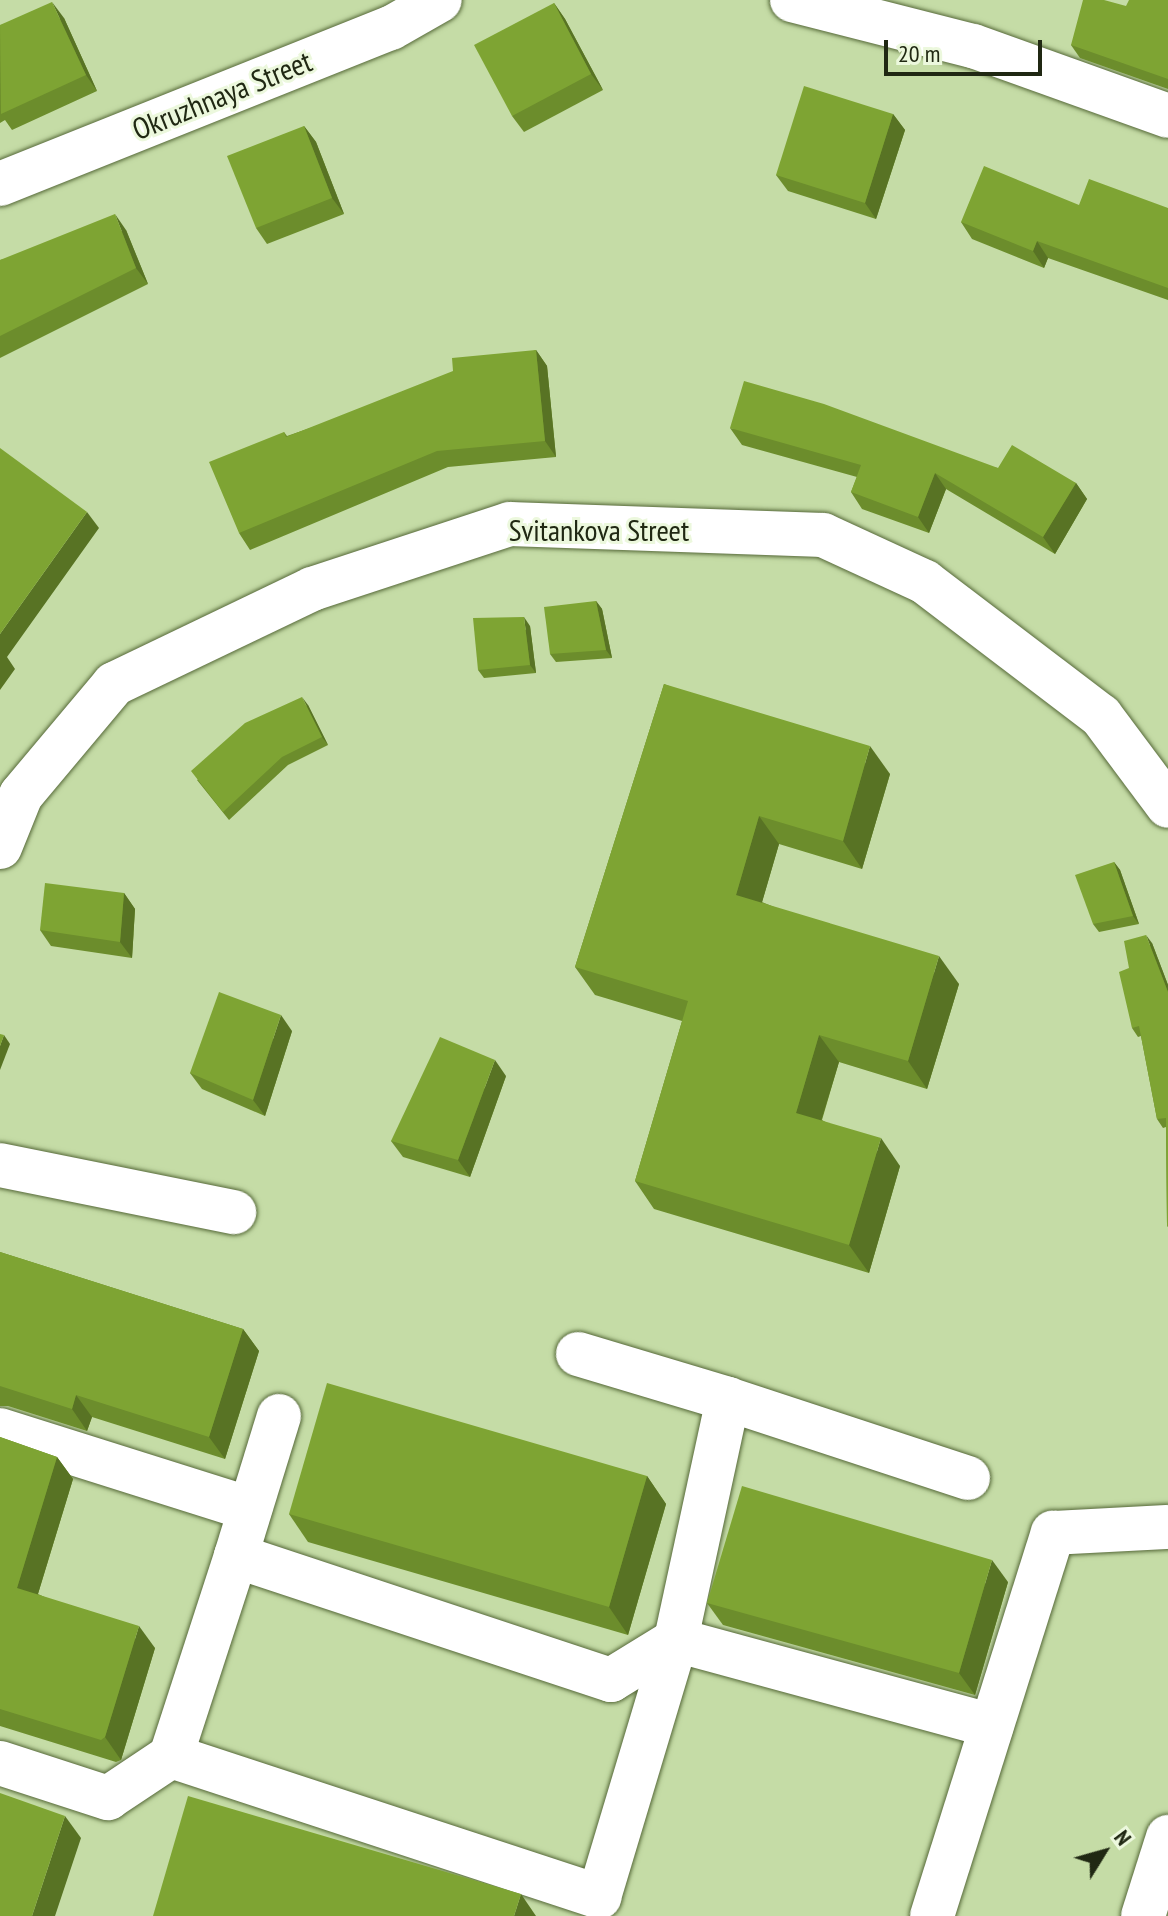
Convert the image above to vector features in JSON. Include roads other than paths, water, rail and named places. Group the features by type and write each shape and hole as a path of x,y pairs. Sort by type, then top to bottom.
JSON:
{"street":[{"name":"Okruzhnaya Street","path":"0,184 391,28 440,0"},
{"path":"792,0 973,46 1168,116"},
{"name":"Svitankova Street","path":"0,847 21,795 114,684 312,589 510,524 823,535 925,582 1101,716 1168,806"},
{"path":"0,1165 234,1212"},
{"path":"578,1354 728,1399 968,1478"},
{"path":"171,1756 604,1906 676,1640 728,1399"},
{"path":"0,1763 108,1798 171,1756 279,1416"},
{"path":"0,1430 250,1509"},
{"path":"932,1916 1053,1533 1168,1527"},
{"path":"236,1556 611,1680 676,1640 992,1726"},
{"path":"1143,1916 1168,1837"}]}
